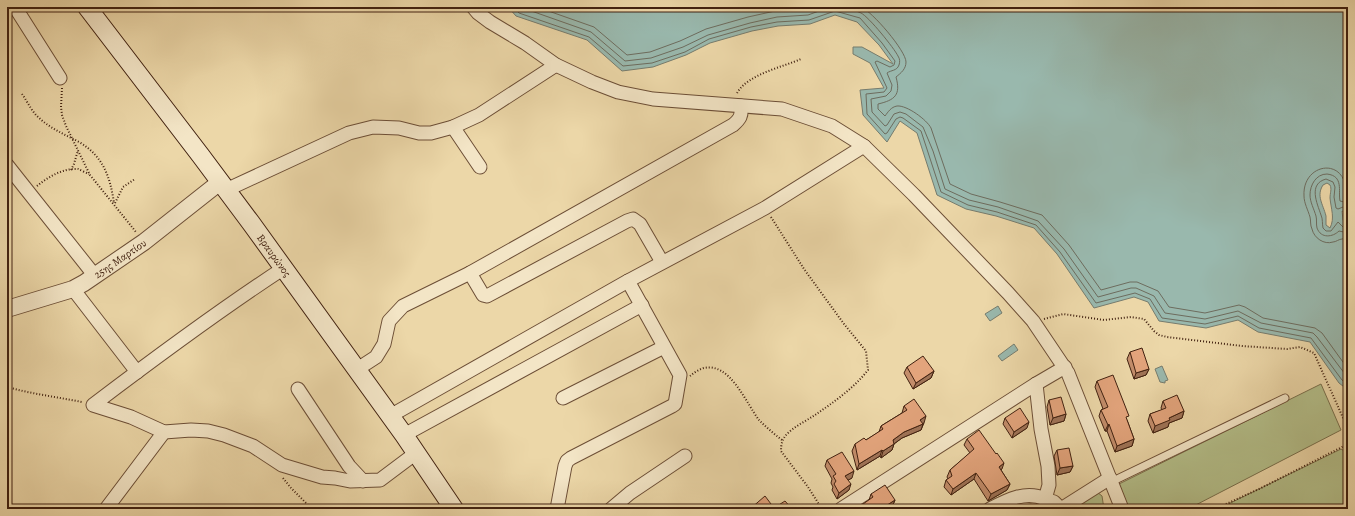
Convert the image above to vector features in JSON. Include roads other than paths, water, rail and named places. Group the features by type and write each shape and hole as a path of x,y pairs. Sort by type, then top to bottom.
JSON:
{"main road":[{"name":"Βραυρώνος","path":"87,7 196,149 284,268 404,435 454,509"}],"street":[{"path":"15,7 60,78"},
{"path":"473,7 490,22 525,43 556,65 592,82 618,92 653,99 782,109 832,126 864,146 914,195 1033,321 1065,367 1122,509"},
{"path":"223,186 349,133 372,126 398,128 419,133 431,133 453,127 479,115 556,65"},
{"path":"356,370 376,357 384,344 389,321 403,306 470,273 734,125 740,119 742,113 741,106"},
{"path":"453,127 480,167"},
{"path":"390,416 628,280 765,208 864,146"},
{"path":"7,165 95,276"},
{"name":"25ης Μαρτίου","path":"7,308 73,289 95,276 223,186"},
{"path":"470,273 483,294 487,296 633,219 640,224 662,262"},
{"path":"284,268 245,294 93,405 131,417 164,432 191,430 208,431 253,446 282,465 322,477 335,478 350,482 380,480 416,453"},
{"path":"557,509 567,461 675,404 680,375 628,280"},
{"path":"73,289 137,372"},
{"path":"404,435 642,305"},
{"path":"563,398 664,347"},
{"path":"840,509 1065,367"},
{"path":"1036,384 1041,429 1048,466 1048,484 1045,499"},
{"path":"298,389 349,466 363,482"},
{"path":"106,509 164,432"},
{"path":"611,509 630,492 685,456"},
{"path":"990,509 1009,499 1026,495 1042,497 1054,502 1061,509 1111,480"}],"lane":[{"path":"1111,480 1285,398"}],"water":[{"path":"508,7 1348,7 1348,214 1342,211 1343,220 1348,226 1348,390 1339,383 1310,342 1258,332 1238,320 1206,328 1159,321 1148,302 1134,297 1094,308 1057,254 1034,228 996,216 966,209 937,195 917,133 900,121 887,142 863,115 860,90 884,88 870,63 853,54 853,47 862,47 893,64 879,45 857,22 835,15 810,24 778,26 752,31 710,43 686,55 653,67 622,71 587,40 516,16","holes":["1327,183 1330,185 1332,217 1330,228 1326,225 1326,216 1320,196 1323,185"]},
{"path":"998,306 1002,313 990,321 985,314"},
{"path":"1014,344 1018,350 1002,361 998,356"},
{"path":"1162,366 1168,380 1165,381 1165,383 1160,382 1155,369"}]}
